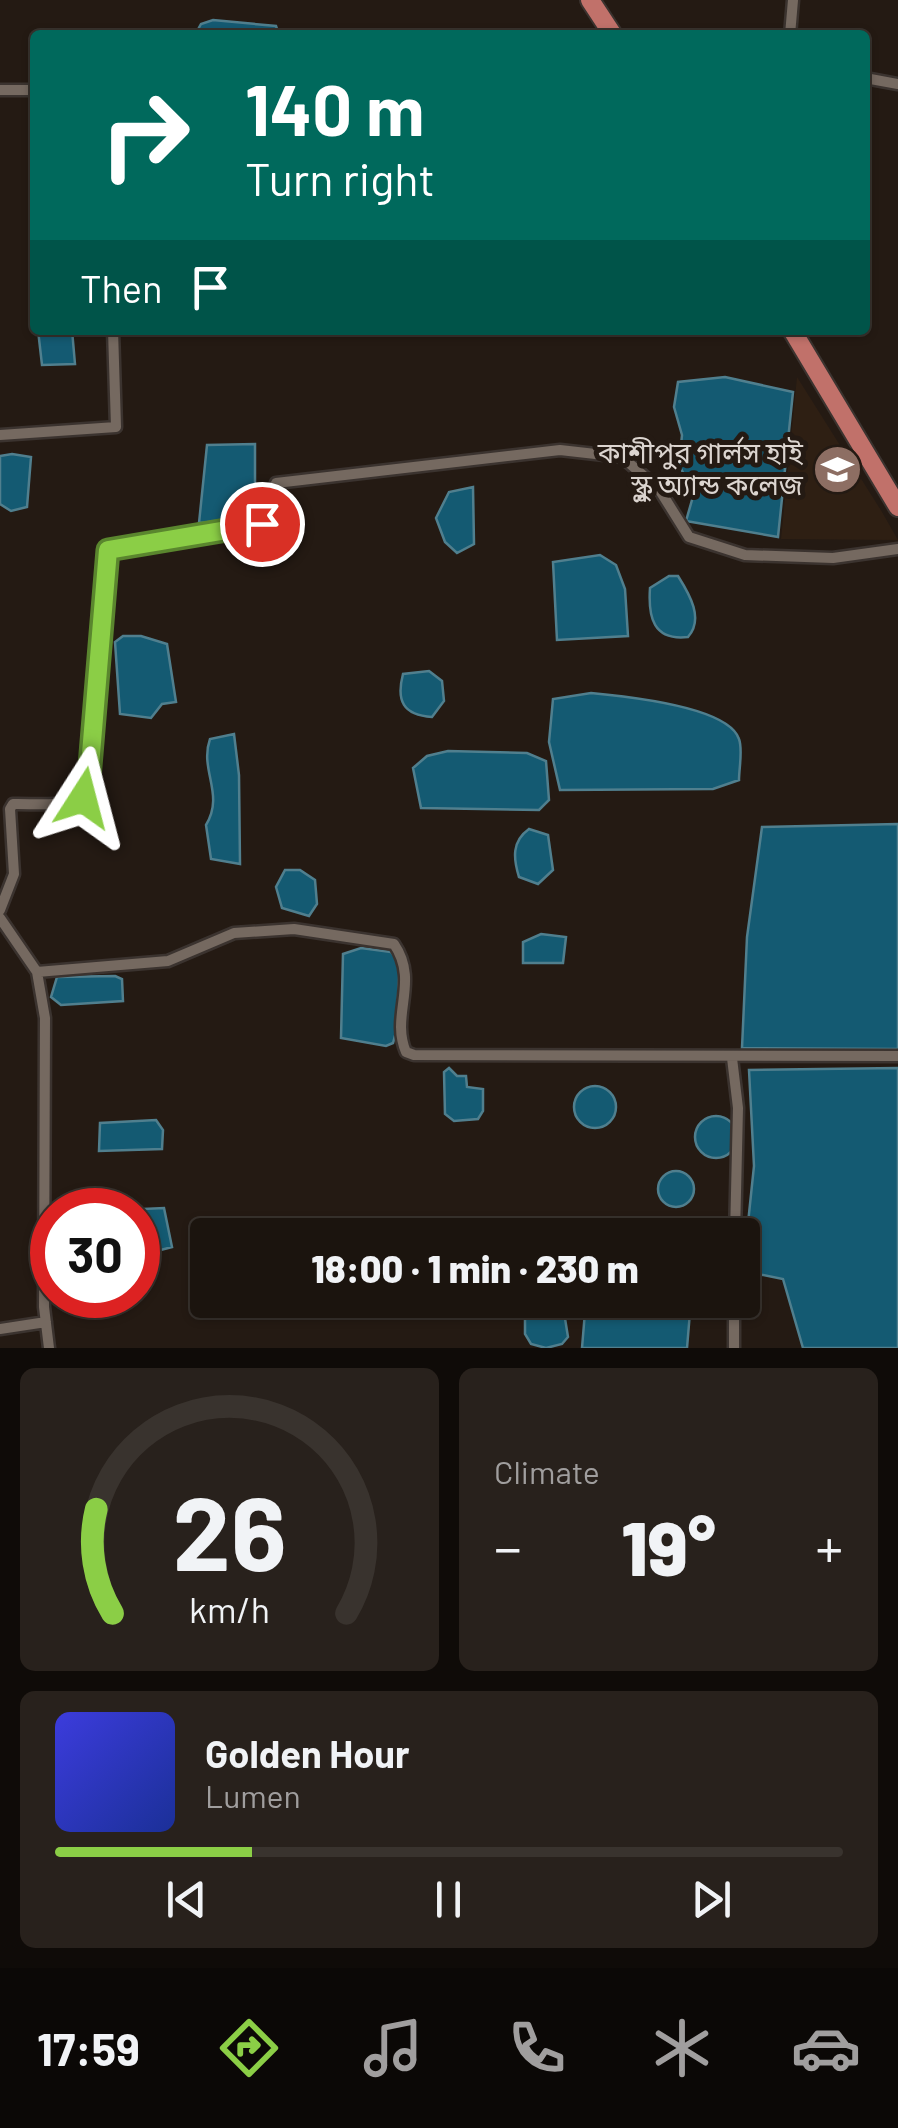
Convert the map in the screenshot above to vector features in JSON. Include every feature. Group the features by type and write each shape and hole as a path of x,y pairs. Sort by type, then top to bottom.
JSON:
{"highway":[{"path":"590,0 610,30"},
{"path":"795,335 898,507"}],"street":[{"path":"791,30 794,0"},
{"path":"870,79 898,84"},
{"path":"0,90 30,90"},
{"path":"0,435 116,428 112,335"},
{"path":"0,910 14,874 10,809 14,804 69,802 83,798 88,790 108,550 262,524 276,483 560,450 622,457 659,489 689,537 745,555 833,558 898,549"},
{"path":"0,918 37,972 45,1018 46,1322 50,1348"},
{"path":"37,972 168,961 234,933 294,929 394,944 407,962 401,1031 406,1052 414,1055 898,1056"},
{"path":"732,1058 738,1108 735,1218"},
{"path":"734,1318 734,1348"},
{"path":"0,1329 46,1322"}],"shaded area":[{"name":"কাশীপুর গার্লস হাই স্কুল অ্যান্ড কলেজ","path":"797,377 882,512 898,540 781,539"}],"water":[{"path":"213,20 276,26 277,30 198,30 201,24"},
{"path":"39,335 72,335 75,364 42,365"},
{"path":"725,377 793,392 778,537 686,521 694,493 679,465 682,435 674,407 678,382"},
{"path":"255,444 255,502 251,518 199,523 207,445"},
{"path":"0,456 31,457 27,507 11,511 0,504"},
{"path":"473,487 474,544 457,553 445,542 436,518 449,492"},
{"path":"600,555 616,565 625,589 628,636 557,640 553,562"},
{"path":"669,576 678,576 694,607 695,623 688,637 667,635 652,617 650,588"},
{"path":"123,636 141,636 167,644 176,702 162,704 151,718 120,714 115,642"},
{"path":"429,671 442,681 444,701 432,717 408,710 400,692 403,674"},
{"path":"591,693 673,705 716,718 739,739 739,780 713,789 560,790 549,742 553,699"},
{"path":"234,734 239,775 240,864 211,859 206,825 213,803 207,761 210,739"},
{"path":"448,751 527,753 546,761 549,800 539,810 421,808 413,768 427,756"},
{"path":"898,824 898,1049 742,1048 747,937 762,827"},
{"path":"529,829 548,835 553,870 538,884 519,877 516,863 517,844"},
{"path":"285,870 300,870 315,880 317,904 309,916 282,908 276,887"},
{"path":"541,934 566,937 563,963 523,963 523,942"},
{"path":"361,948 391,952 400,961 396,1032 393,1043 386,1046 341,1038 343,954"},
{"path":"57,977 122,979 123,1001 61,1005 51,997"},
{"path":"449,1068 457,1076 466,1076 467,1087 483,1089 483,1111 478,1119 454,1121 445,1114 444,1072"},
{"path":"898,1068 898,1348 803,1348 783,1279 760,1274 760,1218 749,1218 754,1166 749,1070"},
{"path":"595,1086 610,1092 616,1107 610,1122 595,1128 580,1122 574,1107 580,1092"},
{"path":"716,1116 731,1122 737,1137 731,1152 716,1158 701,1152 695,1137 701,1122"},
{"path":"156,1120 163,1130 162,1149 99,1151 100,1123"},
{"path":"676,1171 689,1176 694,1189 689,1202 676,1207 663,1202 658,1189 663,1176"},
{"path":"160,1208 164,1208 172,1247 160,1250"},
{"path":"525,1318 565,1318 568,1337 562,1344 546,1348 531,1344 525,1334"},
{"path":"584,1318 690,1318 687,1348 582,1348"}],"place":[{"name":"কাশীপুর গার্লস হাই স্কুল অ্যান্ড কলেজ","path":"838,469"}],"route":[{"path":"83,798 88,790 108,550 262,524"}]}
